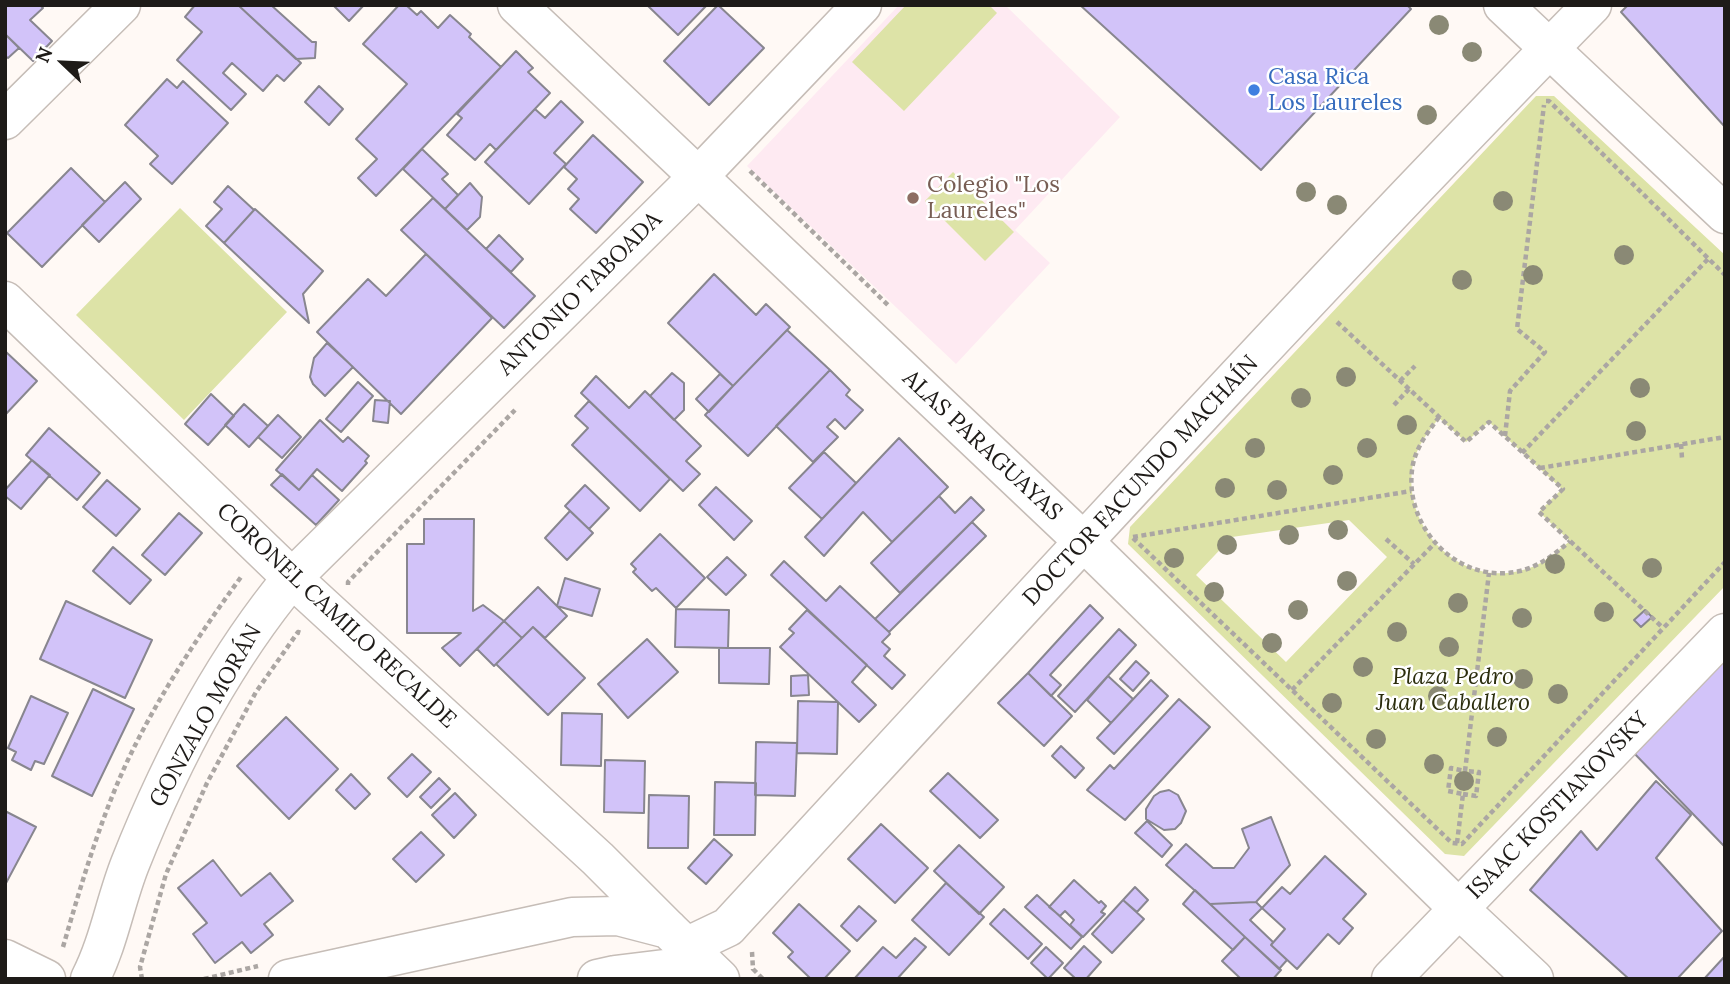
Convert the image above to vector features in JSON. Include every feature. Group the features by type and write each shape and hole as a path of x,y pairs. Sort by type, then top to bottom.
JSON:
{"street":[{"path":"5,120 121,5"},
{"name":"ALAS PARAGUAYAS","path":"517,5 1084,542 1534,979"},
{"name":"ANTONIO TABOADA","path":"292,578 698,177 862,5"},
{"path":"1503,5 1725,214"},
{"name":"DOCTOR FACUNDO MACHAÍN","path":"597,979 649,970 695,955 728,928 1392,212 1592,5"},
{"name":"CORONEL CAMILO RECALDE","path":"5,301 292,578 598,859 695,955"},
{"name":"GONZALO MORÁN","path":"90,979 101,957 129,866 166,780 213,694 258,621 292,578"},
{"name":"ISAAC KOSTIANOVSKY","path":"1391,979 1725,632"},
{"path":"288,979 572,917 618,916 695,955"},
{"path":"5,959 46,979"}],"path":[{"path":"1505,437 1510,391 1545,352 1517,329 1542,101 1549,101 1725,275"},
{"path":"750,173 890,307"},
{"path":"1522,453 1708,260"},
{"path":"1328,332 1346,312"},
{"path":"1337,322 1466,442 1489,422 1563,489 1539,512 1662,627"},
{"path":"1400,381 1415,366"},
{"path":"1394,405 1409,389"},
{"path":"1439,417 1423,438 1413,464 1411,491 1418,519 1434,544 1459,563 1489,573 1519,572 1547,560 1570,541"},
{"path":"1540,468 1725,437"},
{"path":"1681,444 1682,458"},
{"path":"1133,537 1411,491"},
{"path":"1133,537 1138,532"},
{"path":"1133,537 1452,843 1462,844 1725,562"},
{"path":"1387,539 1414,564"},
{"path":"1293,690 1434,544"},
{"path":"1465,771 1489,573"},
{"name":"GONZALO MORÁN","path":"142,979 140,967 166,874 206,783 256,692 298,632 304,633"},
{"path":"1451,768 1479,772 1476,796 1463,794 1448,792 1451,768"},
{"path":"1457,843 1463,794"},
{"path":"761,942 752,952 752,969 762,979"}],"shaded area":[{"name":"Colegio \"Los Laureles\"","path":"899,5 1005,5 1120,117 1015,230 1050,263 956,364 747,166"}],"green space":[{"path":"906,5 989,5 997,13 904,111 852,62"},
{"name":"Plaza Pedro Juan Caballero","path":"1536,96 1554,96 1725,255 1725,586 1464,856 1445,854 1128,544 1130,527","holes":["1439,418 1466,442 1489,422 1562,489 1539,512 1570,541 1534,566 1519,571 1496,573 1475,569 1455,560 1438,546 1425,529 1416,509 1412,487 1413,464 1417,451","1349,520 1387,557 1286,662 1196,575 1232,537"]},
{"path":"953,172 1014,232 985,261 925,201"},
{"path":"180,208 287,312 184,420 76,315"}],"building":[{"path":"5,5 40,5 43,8 30,20 52,41 33,61 5,34"},
{"path":"195,5 238,5 301,63 284,81 277,75 263,91 232,63 223,73 246,94 231,110 177,60 202,32 185,17"},
{"path":"238,5 271,5 312,42 316,42 315,58 296,59"},
{"path":"333,5 364,5 349,21"},
{"path":"399,5 406,5 417,15 421,11 438,28 450,15 501,67 376,196 358,178 377,159 356,139 407,84 363,44"},
{"path":"647,5 707,5 678,35"},
{"path":"718,5 764,48 709,105 664,61"},
{"name":"Casa Rica Los Laureles","path":"1080,5 1407,5 1411,9 1261,170"},
{"path":"1628,5 1725,5 1725,127 1621,12"},
{"path":"5,34 19,48 8,58 5,56"},
{"path":"516,51 533,68 528,72 550,93 496,150 490,144 475,160 447,135 462,118 457,114"},
{"path":"167,79 177,88 183,81 228,123 172,184 150,164 158,156 125,125"},
{"path":"319,86 343,109 329,125 305,102"},
{"path":"561,101 583,122 554,153 566,164 529,204 485,162 535,109 545,118"},
{"path":"593,135 643,182 596,233 570,209 579,199 568,189 577,179 564,167"},
{"path":"422,149 448,174 442,179 458,195 445,209 403,169"},
{"path":"71,168 105,202 42,267 7,233"},
{"path":"125,182 141,199 99,242 82,225"},
{"path":"470,183 482,197 480,217 467,230 445,209"},
{"path":"228,186 254,210 224,243 206,226 222,209 214,202"},
{"path":"433,198 535,296 504,328 401,230"},
{"path":"255,209 323,271 303,294 309,323 224,243"},
{"path":"499,235 523,259 511,272 486,249"},
{"path":"426,254 492,318 401,414 317,332 368,279 386,296"},
{"path":"714,274 756,315 766,304 790,327 733,386 668,323"},
{"path":"787,330 830,370 748,456 705,415"},
{"path":"327,343 353,367 325,396 310,377 314,358"},
{"path":"5,351 37,381 5,415"},
{"path":"830,370 850,390 846,395 863,410 845,429 835,419 827,427 838,437 813,462 776,426"},
{"path":"672,373 684,383 684,410 674,420 650,396"},
{"path":"720,374 733,386 709,412 696,399"},
{"path":"596,376 629,408 645,391 701,446 686,461 700,474 683,491 581,393"},
{"path":"358,382 373,396 341,432 326,419"},
{"path":"211,394 234,416 208,445 185,424"},
{"path":"375,400 390,401 388,423 373,421"},
{"path":"589,401 670,479 640,511 572,445 588,428 575,416"},
{"path":"244,404 268,426 249,447 225,425"},
{"path":"278,415 301,437 282,458 258,437"},
{"path":"320,420 343,442 348,437 369,456 365,461 367,463 342,491 317,469 299,490 276,470"},
{"path":"49,428 100,473 77,500 26,455"},
{"path":"899,438 948,487 892,542 863,512 824,556 805,537"},
{"path":"824,452 856,483 822,519 789,488"},
{"path":"32,460 50,475 21,509 5,496 5,490"},
{"path":"282,474 299,490 312,475 339,500 316,525 271,485"},
{"path":"107,480 140,509 116,536 83,507"},
{"path":"585,485 609,508 589,529 565,506"},
{"path":"716,487 752,521 734,540 699,505"},
{"path":"939,496 955,513 971,497 984,510 900,593 871,563"},
{"path":"570,511 593,533 567,560 545,538"},
{"path":"179,513 202,533 165,575 142,555"},
{"path":"424,519 474,519 473,611 483,605 504,621 460,666 442,648 461,633 407,633 407,544 424,544"},
{"path":"972,522 986,536 889,632 875,619"},
{"path":"660,534 705,578 676,608 656,588 652,591 633,572 636,569 631,564"},
{"path":"113,547 151,580 130,604 93,571"},
{"path":"727,557 746,575 726,595 707,577"},
{"path":"784,561 826,601 840,586 889,632 882,642 890,649 884,656 905,675 892,689 771,575"},
{"path":"565,578 600,589 592,616 557,606"},
{"path":"538,587 567,616 545,638 533,627 522,638 504,621"},
{"path":"66,601 152,640 125,698 40,659"},
{"path":"1090,605 1103,618 1050,675 1061,685 1051,696 1028,673"},
{"path":"676,609 729,610 728,648 675,647"},
{"path":"807,610 867,665 852,682 876,705 859,722 780,647 794,633 789,629"},
{"path":"1645,610 1652,617 1641,627 1634,620"},
{"path":"504,621 522,638 494,666 477,649"},
{"path":"533,627 585,678 548,715 496,664"},
{"path":"1119,629 1136,645 1075,712 1058,696"},
{"path":"647,639 678,672 628,718 598,684"},
{"path":"719,648 770,648 769,684 719,683"},
{"path":"1725,655 1725,846 1724,846 1631,750"},
{"path":"1136,661 1149,673 1133,691 1120,679"},
{"path":"1028,673 1072,716 1044,746 998,703"},
{"path":"808,675 809,695 791,696 791,676"},
{"path":"1108,676 1133,699 1111,723 1087,700"},
{"path":"1151,680 1168,696 1114,754 1097,738"},
{"path":"93,689 134,709 92,796 52,776"},
{"path":"31,696 68,713 44,764 35,761 31,770 12,760 16,752 8,748"},
{"path":"1179,699 1210,727 1125,820 1087,790 1110,765 1114,769"},
{"path":"798,701 838,702 837,754 797,753"},
{"path":"562,713 602,714 601,766 561,765"},
{"path":"286,717 338,769 289,819 237,766"},
{"path":"756,742 797,743 795,796 755,795"},
{"path":"1061,746 1084,768 1075,778 1052,756"},
{"path":"412,754 431,772 407,797 388,778"},
{"path":"605,760 645,761 644,813 604,812"},
{"path":"948,773 998,820 980,838 930,791"},
{"path":"351,774 370,794 355,809 336,790"},
{"path":"439,778 450,789 431,808 420,797"},
{"path":"1656,781 1691,815 1656,858 1722,931 1677,979 1629,979 1530,890 1581,831 1597,850"},
{"path":"715,782 756,783 755,835 714,835"},
{"path":"1169,790 1178,795 1186,811 1175,829 1164,830 1146,819 1146,809 1154,796"},
{"path":"455,793 476,815 454,838 432,815"},
{"path":"649,795 689,796 688,848 648,848"},
{"path":"5,811 36,827 5,885"},
{"path":"1271,817 1290,865 1256,902 1210,904 1166,865 1186,844 1213,868 1234,868 1249,848 1242,829"},
{"path":"1147,821 1172,845 1162,857 1135,833"},
{"path":"881,824 928,868 895,903 848,859"},
{"path":"421,832 444,855 416,882 393,859"},
{"path":"714,839 732,855 706,884 688,868"},
{"path":"959,845 1004,887 979,914 934,871"},
{"path":"1325,856 1366,894 1343,919 1353,928 1339,944 1328,934 1297,969 1271,945 1285,929 1262,908 1282,887 1290,894"},
{"path":"213,860 241,896 270,873 293,901 264,924 273,935 251,953 242,942 215,963 193,934 207,923 178,888"},
{"path":"1074,880 1106,906 1101,912 1105,914 1083,937 1070,925 1074,920 1065,911 1060,916 1049,907"},
{"path":"946,883 984,917 949,955 912,920"},
{"path":"1135,887 1148,900 1137,912 1123,900"},
{"path":"1195,890 1245,937 1233,950 1183,904"},
{"path":"1037,895 1082,937 1071,949 1025,907"},
{"path":"1123,900 1144,919 1112,953 1092,934"},
{"path":"1256,902 1262,908 1250,920 1287,960 1279,969 1210,904"},
{"path":"799,904 850,951 824,979 811,979 788,957 793,952 773,933"},
{"path":"859,906 876,921 857,941 841,926"},
{"path":"1004,909 1042,944 1028,959 990,924"},
{"path":"1245,937 1281,970 1273,979 1241,979 1222,961"},
{"path":"915,938 926,947 897,979 854,979 883,947 896,958"},
{"path":"1084,946 1101,962 1086,979 1076,979 1064,968"},
{"path":"1046,947 1063,963 1048,979 1031,963"},
{"path":"1725,956 1725,979 1704,979 1714,968"}],"place":[{"name":"Casa Rica Los Laureles","path":"1254,90"},
{"name":"Colegio \"Los Laureles\"","path":"913,198"}]}
